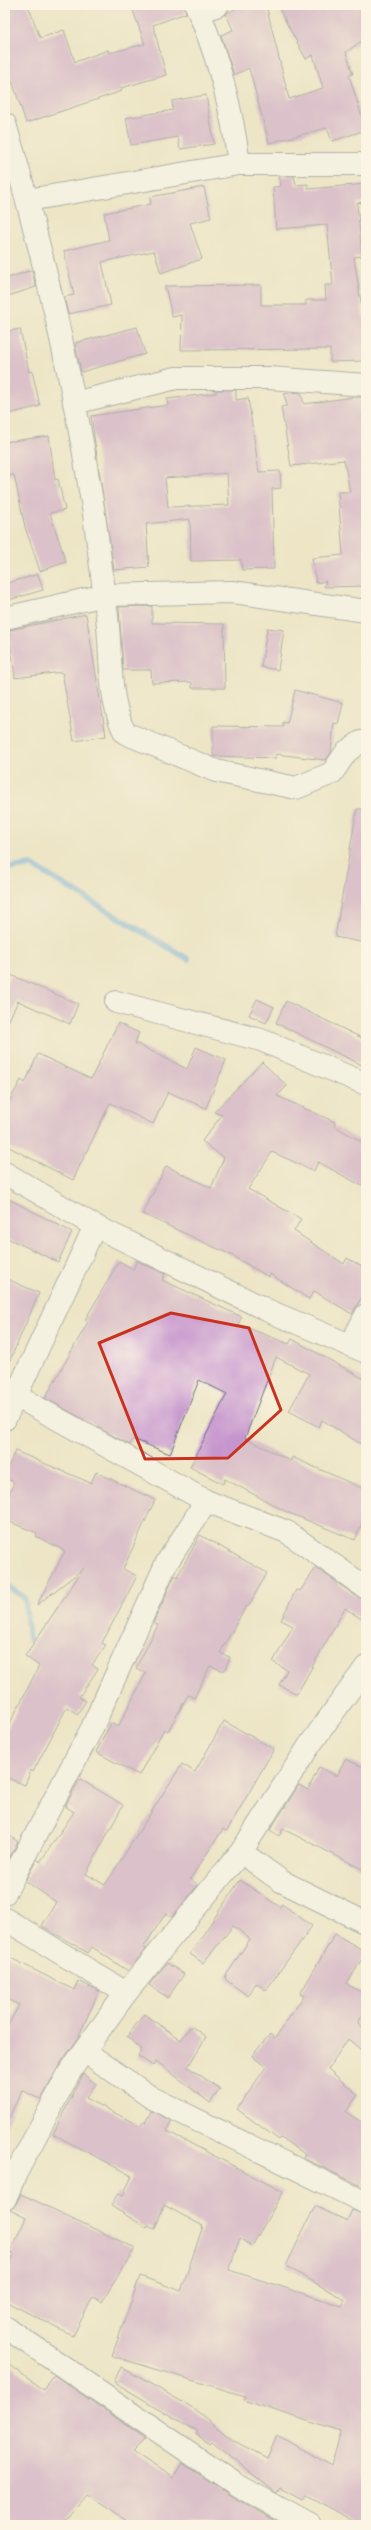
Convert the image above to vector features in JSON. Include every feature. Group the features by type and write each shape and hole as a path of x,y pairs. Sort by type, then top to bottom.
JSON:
{"street":[{"path":"204,7 210,38 233,120 239,164"},
{"path":"5,124 28,200 74,403 94,513 105,595 113,690 118,720 125,733 216,770 296,788 332,773 347,751 361,742 366,742"},
{"path":"28,200 239,164 366,164"},
{"path":"74,403 176,378 269,378 366,385"},
{"path":"5,618 105,595 233,592 366,610"},
{"path":"116,1002 261,1040 366,1084"},
{"path":"5,1172 95,1226 269,1311 358,1348 366,1315"},
{"path":"5,1419 95,1226"},
{"path":"16,1396 206,1501 287,1532 366,1588"},
{"path":"5,1893 92,1728 166,1564 206,1501"},
{"path":"5,2199 16,2173 66,2080 84,2051 126,1993 242,1852 309,1746 366,1667"},
{"path":"242,1852 281,1881 366,1923"},
{"path":"5,1919 126,1993"},
{"path":"84,2051 152,2098 366,2203"},
{"path":"5,2326 237,2485 310,2525"}],"highlighted area":[{"path":"171,1313 249,1328 281,1410 228,1458 145,1459 99,1343"}],"building":[{"path":"5,5 28,5 40,38 64,30 75,62 108,50 109,53 145,44 131,5 184,5 186,13 153,25 166,75 121,88 122,91 26,123 5,59"},
{"path":"242,5 266,5 289,99 323,88 313,55 306,59 277,5 366,5 366,38 346,52 353,74 349,75 366,130 332,141 327,128 269,143 249,68 234,75 221,35 233,30 226,14"},
{"path":"206,95 214,144 180,149 178,137 131,145 126,118 173,110 172,101"},
{"path":"279,176 294,176 296,185 308,184 308,189 366,184 366,202 357,203 362,256 354,257 363,316 366,316 366,361 330,362 330,349 181,350 182,315 172,317 165,286 261,285 261,305 306,305 306,300 326,300 325,285 333,285 327,225 276,229 273,187 281,186"},
{"path":"204,187 211,218 190,223 202,259 161,273 154,251 102,262 111,305 68,314 64,297 74,295 64,251 109,240 104,213 151,204 150,197"},
{"path":"32,270 36,287 5,297 5,279"},
{"path":"137,327 145,354 81,372 75,343"},
{"path":"20,329 29,372 32,371 40,406 5,415 5,332"},
{"path":"216,390 236,390 236,400 248,398 259,472 280,471 281,488 272,489 274,569 242,570 241,560 191,561 190,519 146,524 149,567 114,570 91,416 168,405 167,399 216,393","holes":["227,473 229,505 168,507 165,478"]},
{"path":"293,392 301,393 304,404 354,397 366,397 366,586 324,587 326,581 316,583 312,558 343,555 338,492 350,492 344,460 291,466 281,407 287,406 284,394"},
{"path":"49,436 55,480 58,479 65,510 50,513 66,562 40,571 25,527 14,475 5,476 5,442"},
{"path":"38,574 43,590 5,601 5,584"},
{"path":"152,606 152,623 224,624 225,688 192,688 192,682 152,683 151,670 123,670 119,607"},
{"path":"86,614 106,736 74,741 62,672 15,678 9,630"},
{"path":"267,628 284,630 278,670 261,667"},
{"path":"295,690 343,703 338,724 334,723 331,753 325,760 276,754 276,758 213,756 213,726 283,727 283,722 287,723"},
{"path":"357,809 366,809 366,943 335,937"},
{"path":"11,975 78,1004 70,1024 18,1001 5,1028 5,987"},
{"path":"257,999 274,1007 266,1023 249,1015"},
{"path":"286,1001 366,1040 366,1067 276,1023"},
{"path":"118,1023 139,1033 135,1043 187,1069 196,1047 226,1060 206,1108 168,1092 153,1124 110,1103 73,1180 5,1145 5,1109 21,1080 25,1083 38,1054 91,1079"},
{"path":"262,1062 287,1086 277,1096 335,1122 334,1126 366,1144 366,1188 318,1162 314,1171 272,1152 248,1189 301,1219 294,1231 344,1264 347,1258 366,1269 366,1290 352,1314 314,1291 309,1299 270,1274 269,1277 229,1254 143,1214 166,1166 211,1188 224,1158 202,1141 222,1115 214,1112"},
{"path":"5,1197 72,1232 58,1262 5,1237"},
{"path":"119,1261 133,1269 137,1261 165,1274 162,1280 242,1317 238,1324 289,1344 292,1339 366,1380 366,1447 322,1420 319,1427 289,1411 309,1374 276,1357 245,1438 291,1461 292,1457 366,1490 366,1513 355,1540 287,1512 225,1479 223,1484 190,1467 227,1394 199,1380 170,1454 133,1439 130,1445 45,1398 88,1322 85,1320"},
{"path":"5,1278 39,1293 5,1372"},
{"path":"15,1451 91,1483 96,1472 155,1500 123,1569 137,1576 102,1643 106,1645 92,1665 98,1669 79,1697 86,1701 77,1714 67,1707 33,1772 31,1770 25,1785 5,1777 5,1733 39,1666 25,1656 84,1568 37,1605 65,1551 36,1536 37,1533 5,1520 5,1505 14,1482 5,1478 5,1475"},
{"path":"200,1535 267,1573 248,1607 246,1606 220,1653 230,1657 224,1671 210,1666 194,1698 188,1695 168,1731 164,1729 139,1775 96,1752 111,1723 118,1727 146,1673 136,1668 158,1625 153,1623 175,1575 177,1577"},
{"path":"316,1568 359,1598 366,1600 366,1622 345,1608 297,1694 279,1685 287,1670 273,1662 293,1626 281,1620 296,1590 300,1591"},
{"path":"224,1721 274,1749 227,1831 223,1829 190,1879 198,1885 172,1917 166,1913 143,1948 146,1949 128,1971 92,1947 88,1953 42,1926 56,1902 25,1881 37,1859 40,1862 74,1812 65,1806 80,1779 123,1805 86,1874 105,1885 182,1764 195,1772"},
{"path":"345,1759 366,1768 366,1871 283,1829 279,1836 270,1830 299,1785 308,1790 319,1767 337,1776"},
{"path":"5,1832 18,1842 5,1866"},
{"path":"240,1880 280,1907 282,1904 312,1926 266,1990 256,1983 248,1996 226,1980 225,1977 250,1939 233,1926 203,1963 190,1954"},
{"path":"335,1934 366,1952 347,1984 366,1995 366,2009 358,2023 366,2030 366,2054 348,2039 328,2069 358,2095 346,2112 366,2125 366,2180 363,2187 303,2158 305,2154 281,2138 279,2140 237,2109 266,2067 252,2056 270,2034 275,2038 304,1996 300,1994"},
{"path":"5,1955 74,1990 78,1981 99,1991 77,2040 58,2067 41,2100 22,2090 5,2126 5,2031 19,2005 5,1998"},
{"path":"167,1963 184,1974 168,1998 149,1985"},
{"path":"144,2014 181,2040 191,2026 206,2037 188,2067 220,2089 210,2103 156,2061 153,2066 138,2056 142,2049 127,2037"},
{"path":"83,2074 96,2084 86,2098 140,2126 143,2121 145,2123 151,2111 171,2121 167,2131 283,2192 252,2246 240,2238 229,2270 342,2306 345,2300 286,2266 315,2206 347,2221 352,2210 366,2215 366,2525 362,2525 306,2495 302,2500 280,2488 277,2493 275,2492 212,2442 210,2444 196,2434 198,2432 114,2382 121,2367 193,2408 234,2441 267,2458 277,2435 331,2466 341,2432 243,2400 245,2396 112,2356 140,2276 181,2291 203,2226 164,2205 155,2229 148,2226 147,2228 111,2206 118,2193 123,2195 132,2176 53,2134"},
{"path":"21,2194 135,2248 102,2302 93,2297 73,2336 5,2301 5,2272 14,2254 10,2253 26,2218 10,2210 16,2204"},
{"path":"5,2361 43,2390 54,2375 145,2438 132,2451 173,2478 182,2463 231,2496 283,2525 133,2525 86,2494 60,2525 5,2525"}],"waterway":[{"path":"5,869 31,865 188,959"},
{"path":"5,1585 25,1598 29,1639"}]}
